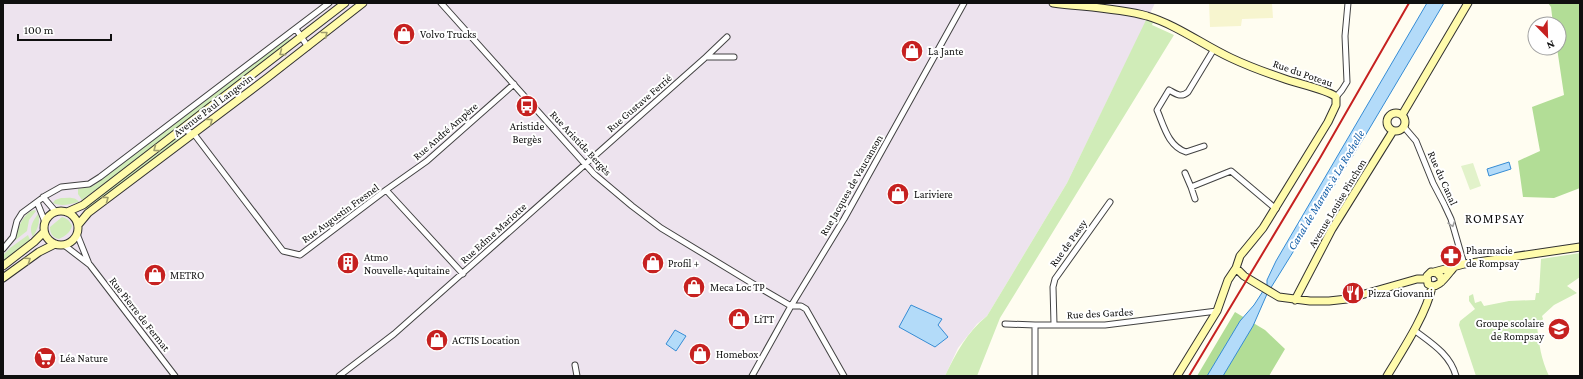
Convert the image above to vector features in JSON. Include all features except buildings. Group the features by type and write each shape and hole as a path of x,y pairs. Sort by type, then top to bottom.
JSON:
{"street":[{"path":"3,249 13,237 17,221 22,213 43,197 61,187 89,184 100,177 329,3"},
{"name":"Avenue Paul Langevin","path":"67,212 83,205 346,3"},
{"name":"Avenue Paul Langevin","path":"78,225 88,213 308,47 363,3"},
{"name":"Rue Aristide Bergès","path":"441,3 594,174 632,206 661,228 754,286 791,306 801,306 806,309 844,376"},
{"name":"Rue Jacques de Vaucanson","path":"752,376 791,306 847,213 964,3"},
{"name":"Rue du Poteau","path":"1053,3 1131,13 1148,17 1177,29 1250,66 1284,79 1329,93 1336,98 1336,105 1330,118 1276,209 1264,228 1240,256 1236,268 1228,280 1217,311 1177,376"},
{"path":"1336,98 1347,82 1345,36 1348,3"},
{"path":"1402,115 1468,3"},
{"path":"296,29 308,47"},
{"name":"Rue Gustave Ferrié","path":"585,164 728,37"},
{"path":"1204,146 1186,152 1176,147 1171,143 1158,110 1169,90 1178,96 1183,96 1188,92 1214,49"},
{"path":"706,57 734,57"},
{"name":"Rue André Ampère","path":"386,190 427,161 514,84"},
{"path":"1396,113 1402,115 1405,119 1404,127 1399,131 1393,131 1387,124 1388,118 1396,113"},
{"name":"Rue du Canal","path":"1404,127 1416,141 1433,183 1444,204 1464,264"},
{"path":"182,129 194,134"},
{"name":"Avenue Louise Pinchon","path":"1295,300 1332,229 1393,131"},
{"name":"Rue Augustin Fresnel","path":"194,134 283,252 300,255 386,190 463,274"},
{"name":"Rue Edme Mariotte","path":"339,376 387,340 585,164"},
{"path":"1191,187 1231,171 1276,209"},
{"path":"1185,173 1196,199"},
{"path":"43,197 56,212"},
{"path":"3,266 34,242 44,232 45,222 37,202"},
{"name":"Rue de Passy","path":"1054,324 1053,287 1055,279 1110,202"},
{"path":"44,232 50,241 55,244 64,245 72,241 77,234 78,225 76,220 67,212 56,212 45,222"},
{"name":"Rue Pierre de Fermat","path":"77,234 90,265 175,376"},
{"path":"3,278 39,252 55,244"},
{"name":"Rue Pierre de Fermat","path":"64,245 90,265"},
{"path":"1426,279 1429,274 1434,272 1464,264 1580,247"},
{"path":"1432,287 1438,285 1456,266"},
{"path":"1236,268 1244,276 1276,296 1310,301 1329,302 1346,299 1417,279 1426,279"},
{"path":"1434,272 1439,274 1441,282"},
{"path":"1426,279 1428,284 1432,287"},
{"path":"1387,376 1414,330 1428,301 1432,287"},
{"path":"1302,288 1310,301"},
{"name":"Rue des Gardes","path":"1005,324 1105,325 1217,311"},
{"path":"1035,325 1035,376"},
{"path":"1414,330 1446,356 1451,362 1456,376"},
{"path":"574,365 577,376"}],"shaded area":[{"path":"5,3 1155,3 1067,183 987,316 977,324 958,348 945,376 3,376 3,5"},
{"path":"1209,3 1272,3 1273,18 1242,19 1241,26 1210,27"}],"green space":[{"path":"1548,3 1580,3 1580,188 1554,198 1523,197 1518,161 1540,151 1532,107 1564,95 1558,56 1567,56 1567,16 1552,16 1551,7"},
{"path":"1146,20 1153,22 1152,25 1174,35 1000,318 977,376 945,376 963,343 980,322 987,316 1067,183"},
{"path":"288,38 291,41 290,44 82,200 78,194 78,189 93,186"},
{"path":"180,133 185,137 87,209 86,207 164,148"},
{"path":"1473,163 1481,186 1470,190 1461,166"},
{"path":"61,198 73,198 79,202 63,205 53,203 55,200"},
{"path":"34,210 36,211 29,220 27,231 13,242 20,223 29,212"},
{"path":"38,214 39,223 33,237 31,228"},
{"path":"62,217 68,220 72,226 67,234 59,239 52,234 50,227"},
{"path":"28,235 30,240 3,262 3,255"},
{"path":"1580,253 1580,277 1567,286 1577,293 1554,305 1542,316 1543,319 1537,326 1544,364 1549,376 1476,376 1459,325 1460,321 1475,309 1469,301 1469,296 1473,294 1475,303 1481,301 1484,306 1509,301 1535,300 1536,293 1539,293 1541,259"},
{"path":"1235,312 1265,330 1285,349 1269,376 1197,376"}],"water":[{"name":"Canal de Marans à La Rochelle","path":"1427,3 1444,3 1365,136 1267,294 1253,326 1223,376 1207,376 1240,321 1254,305 1267,285 1267,280 1276,261"},
{"path":"1509,162 1511,169 1489,176 1487,169"},
{"path":"911,305 942,319 938,325 948,337 935,347 899,327"},
{"path":"675,330 686,336 676,351 666,344"}],"railway":[{"path":"1189,376 1320,158 1409,3"}],"place":[{"name":"Volvo Trucks","path":"404,34"},
{"name":"La Jante","path":"912,51"},
{"name":"Aristide Bergès","path":"527,106"},
{"name":"Lariviere","path":"898,194"},
{"name":"Pharmacie de Rompsay","path":"1451,256"},
{"name":"Atmo Nouvelle-Aquitaine","path":"348,263"},
{"name":"Profil +","path":"653,263"},
{"name":"METRO","path":"155,275"},
{"name":"Meca Loc TP","path":"694,287"},
{"name":"Pizza Giovanni","path":"1353,293"},
{"name":"LiTT","path":"739,319"},
{"name":"Groupe scolaire de Rompsay","path":"1559,329"},
{"name":"ACTIS Location","path":"437,340"},
{"name":"Homebox","path":"700,354"},
{"name":"Léa Nature","path":"45,358"}],"district":[{"name":"ROMPSAY","path":"1495,218"}]}
